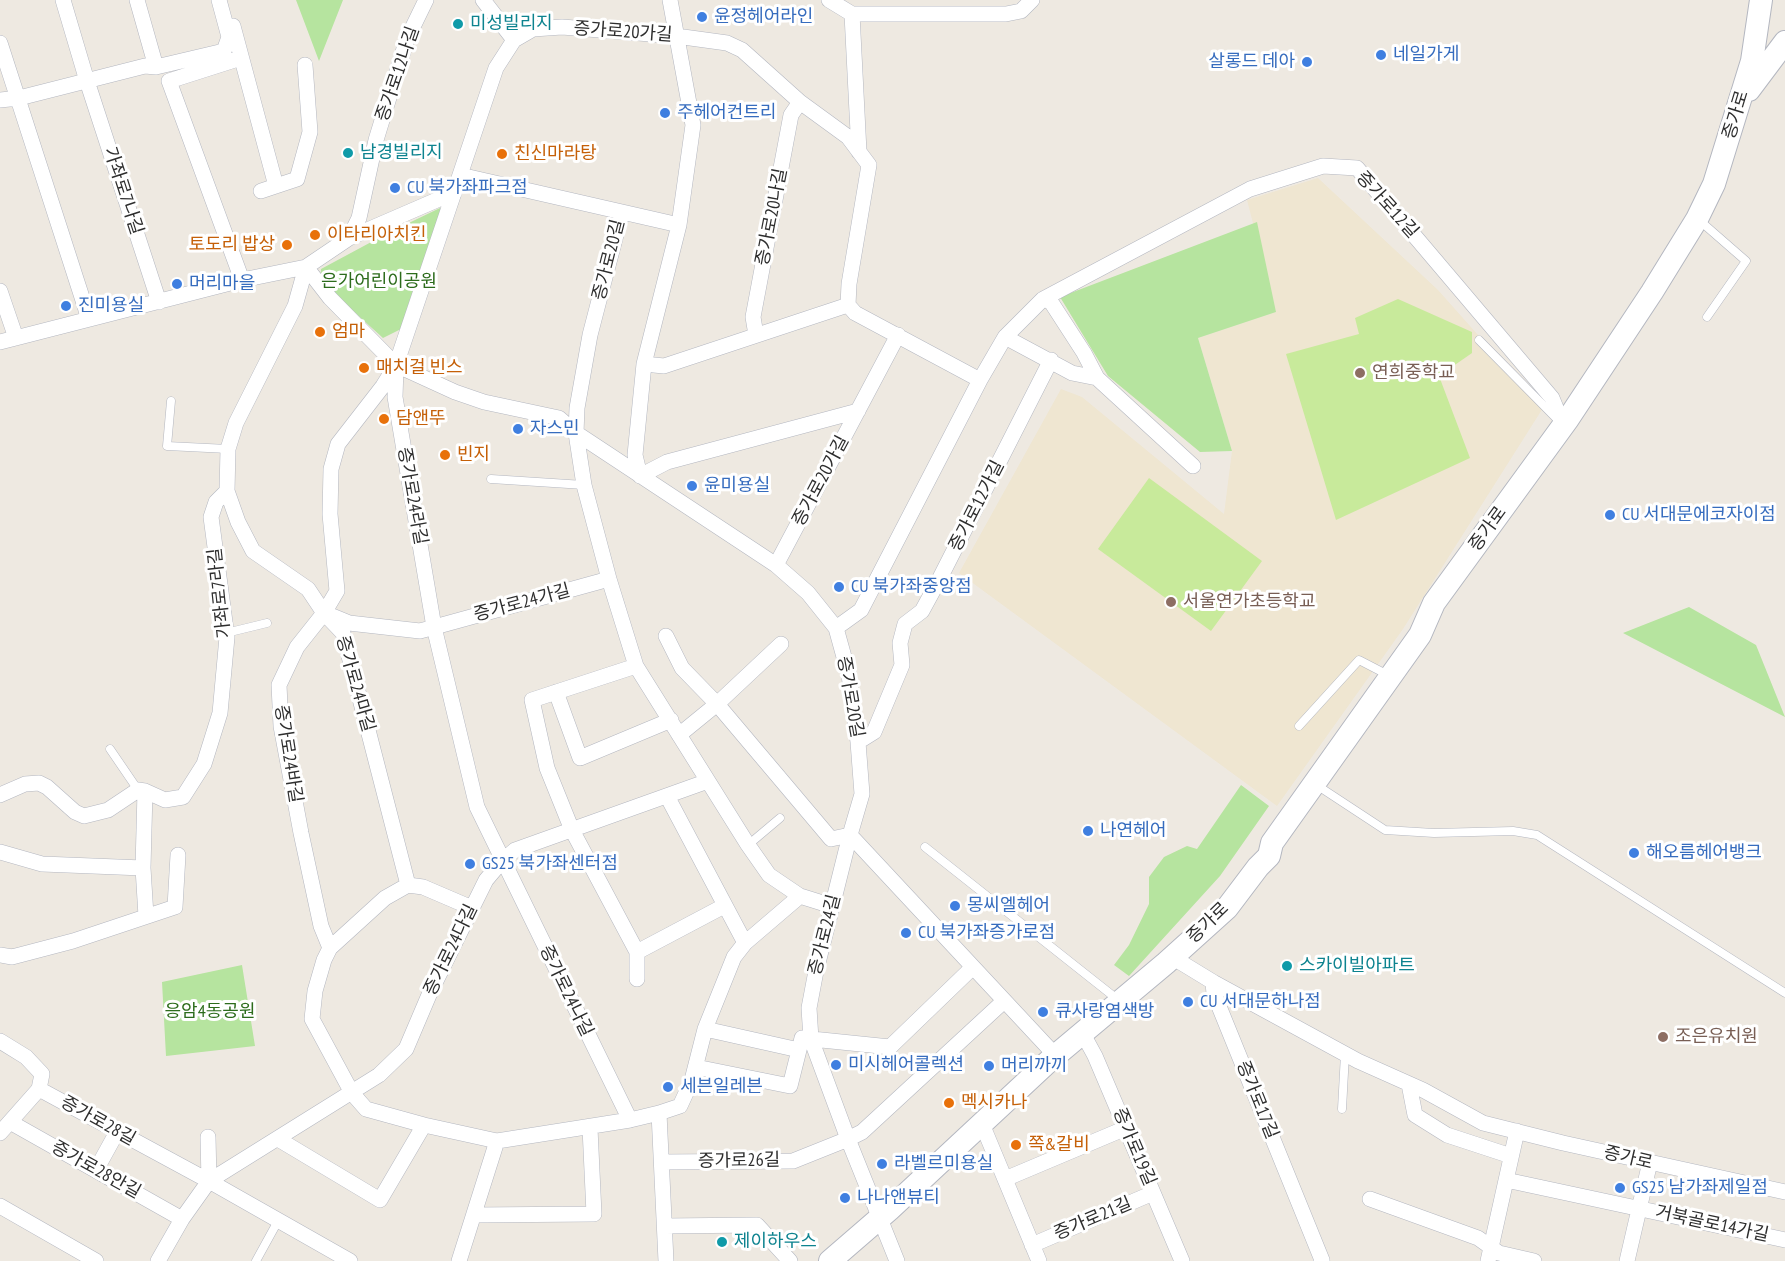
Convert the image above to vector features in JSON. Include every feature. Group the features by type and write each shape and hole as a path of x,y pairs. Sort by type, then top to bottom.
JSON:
{"main road":[{"name":"증가로","path":"830,1261 1056,1056 1227,908 1269,856 1272,843 1420,635 1434,603 1563,425 1652,292 1697,219 1714,184 1752,61 1761,0"},
{"path":"1739,104 1785,42"}],"street":[{"name":"가좌로7나길","path":"63,0 159,302"},
{"path":"137,0 156,67"},
{"path":"0,100 19,98 145,66 156,67 224,51 230,37 219,0"},
{"path":"225,0 241,58 269,189 297,179 310,132 305,65"},
{"name":"증가로12나길","path":"349,238 359,218 376,140 407,39 426,0"},
{"path":"324,613 337,591 330,514 331,469 338,444 383,386 396,365 496,68 514,40 483,0"},
{"path":"670,0 693,125 679,225 644,364 635,455 640,476 667,462 858,411"},
{"path":"829,0 852,14 1006,14 1021,11 1032,0"},
{"name":"증가로20가길","path":"852,14 859,152"},
{"name":"증가로20가길","path":"514,40 533,29 562,27 676,36 727,43 742,50 800,102 848,137 869,165 849,284 848,305"},
{"path":"0,43 89,319"},
{"path":"241,58 169,81 242,280"},
{"name":"증가로20나길","path":"756,335 753,317 784,149 791,115 800,102"},
{"name":"증가로12길","path":"1043,299 1250,189 1323,166 1357,168 1552,398 1563,425"},
{"name":"증가로20길","path":"460,175 622,212 590,335 577,408 576,433"},
{"path":"0,342 242,280 306,267 349,238 453,193"},
{"path":"622,212 679,225"},
{"path":"306,267 330,298 396,365"},
{"path":"306,267 295,306 236,423 228,449 227,491 238,522 253,551 308,589 324,613 349,623 420,631 434,627"},
{"path":"0,291 16,338"},
{"path":"836,628 861,610 980,380 1005,337 1043,299 1051,302 1084,353 1097,378 1193,466"},
{"path":"644,364 664,366 848,305 855,313 980,380"},
{"name":"증가로20가길","path":"776,565 898,335"},
{"path":"1005,337 1072,373 1097,378"},
{"name":"증가로12가길","path":"858,742 874,732 902,665 900,643 905,624 922,611 1051,360"},
{"name":"증가로20길","path":"396,365 455,392 484,402 559,418 576,433 776,565 808,592 836,628 849,675 862,794 850,835"},
{"name":"증가로24라길","path":"396,365 395,397 434,627 477,807 502,861"},
{"path":"576,433 584,485 609,579 636,666 769,875 800,896 832,906"},
{"name":"가좌로7라길","path":"142,791 165,800 183,797 204,764 220,713 226,633 211,517 216,502 227,491"},
{"name":"증가로24가길","path":"434,627 609,579"},
{"name":"증가로24마길","path":"324,613 343,633 408,885"},
{"name":"증가로24바길","path":"324,613 297,647 279,685 281,726 299,822 321,926 330,948"},
{"path":"666,636 682,668 717,704 831,839 850,835 1056,1056"},
{"path":"679,735 717,704 781,644"},
{"path":"636,666 532,700 547,768 572,830 637,952 638,980"},
{"path":"556,692 580,758 671,720"},
{"name":"증가로24다길","path":"352,1094 380,1075 406,1049 429,995 486,880 502,861 515,850 708,781"},
{"path":"0,795 25,784 39,783 47,787 75,812 84,816 108,810 142,791 146,916"},
{"path":"667,796 745,943"},
{"name":"증가로24길","path":"850,835 809,1008 811,1039 897,1261"},
{"path":"0,852 42,864 143,868"},
{"path":"0,955 12,957 73,941 175,907 178,855"},
{"name":"증가로24나길","path":"502,861 630,1120"},
{"path":"472,908 423,888 408,885 385,898 330,948 315,991 312,1019 352,1094 366,1109 496,1141 590,1128 659,1113 680,1106 692,1080 705,1029 734,957 745,943 800,896"},
{"path":"637,952 724,906"},
{"path":"1172,957 1213,982"},
{"path":"696,1067 790,1086 802,1038 890,1047 973,967"},
{"name":"증가로","path":"1213,982 1345,1054 1484,1123 1785,1192"},
{"name":"증가로17길","path":"1213,982 1214,994 1322,1261"},
{"path":"848,1139 862,1132 1004,1001"},
{"path":"705,1029 799,1050"},
{"name":"증가로19길","path":"1083,1034 1095,1056 1182,1261"},
{"path":"0,1041 26,1057 42,1074 39,1089"},
{"path":"1409,1084 1414,1115 1447,1135 1511,1156"},
{"name":"증가로28길","path":"5,1127 39,1089 350,1261"},
{"path":"158,1261 182,1219 209,1181 352,1094"},
{"path":"659,1113 666,1261"},
{"name":"증가로21길","path":"982,1124 1035,1256 1153,1193"},
{"path":"278,1139 380,1200 424,1125"},
{"name":"증가로28안길","path":"5,1127 96,1170 182,1219"},
{"path":"474,1215 594,1214 590,1128"},
{"path":"1005,1179 1126,1128"},
{"path":"1489,1254 1517,1131"},
{"path":"96,1170 117,1132"},
{"path":"208,1137 209,1181"},
{"name":"증가로26길","path":"662,1162 793,1161 848,1139"},
{"path":"459,1261 496,1141"},
{"path":"1627,1261 1650,1162"},
{"name":"거북골로14가길","path":"1506,1180 1785,1240"},
{"path":"1370,1199 1478,1238 1489,1254"},
{"path":"0,1206 96,1261"},
{"path":"664,1226 757,1225 790,1261"},
{"path":"1489,1254 1499,1253 1534,1261"}],"lane":[{"path":"1697,219 1746,261 1707,317"},
{"path":"1479,340 1563,425"},
{"path":"171,401 167,446 228,449"},
{"path":"491,479 584,485"},
{"path":"226,633 267,623"},
{"path":"1299,726 1359,660 1389,676"},
{"path":"110,749 142,791"},
{"path":"1314,784 1385,830 1434,833 1513,831 1537,835 1785,993"},
{"path":"748,845 780,818"},
{"path":"926,847 1121,1002"},
{"path":"1342,1109 1345,1054"},
{"path":"256,1261 278,1221"}],"shaded area":[{"path":"1318,178 1438,290 1543,408 1403,629 1277,806 959,573 1061,389 1082,397 1224,514 1232,451 1198,338 1276,312 1247,200"}],"green space":[{"path":"296,0 343,0 319,61"},
{"name":"은가어린이공원","path":"440,208 444,211 403,328 383,338 320,281 321,269"},
{"path":"1257,222 1276,312 1198,338 1232,451 1200,452 1108,376 1060,297"},
{"path":"1398,299 1472,332 1472,353 1439,376 1470,458 1336,520 1286,354 1359,334 1355,318"},
{"path":"1149,478 1262,561 1211,631 1098,549"},
{"path":"1689,607 1756,645 1785,717 1623,633"},
{"path":"1241,785 1269,806 1220,876 1129,976 1114,965 1129,945 1149,904 1149,877 1164,857 1187,846 1197,849"},
{"name":"응암4동공원","path":"242,965 255,1046 166,1056 162,982"}],"place":[{"name":"윤정헤어라인","path":"702,17"},
{"name":"미성빌리지","path":"458,24"},
{"name":"네일가게","path":"1381,55"},
{"name":"살롱드 데아","path":"1307,62"},
{"name":"주헤어컨트리","path":"665,113"},
{"name":"남경빌리지","path":"348,153"},
{"name":"친신마라탕","path":"502,154"},
{"name":"CU 북가좌파크점","path":"395,188"},
{"name":"이타리아치킨","path":"315,235"},
{"name":"토도리 밥상","path":"287,245"},
{"name":"머리마을","path":"177,284"},
{"name":"진미용실","path":"66,306"},
{"name":"엄마","path":"320,332"},
{"name":"매치걸 빈스","path":"364,368"},
{"name":"연희중학교","path":"1360,373"},
{"name":"담앤뚜","path":"384,419"},
{"name":"자스민","path":"518,429"},
{"name":"빈지","path":"445,455"},
{"name":"윤미용실","path":"692,486"},
{"name":"CU 서대문에코자이점","path":"1610,515"},
{"name":"CU 북가좌중앙점","path":"839,587"},
{"name":"서울연가초등학교","path":"1171,602"},
{"name":"나연헤어","path":"1088,831"},
{"name":"해오름헤어뱅크","path":"1634,853"},
{"name":"GS25 북가좌센터점","path":"470,864"},
{"name":"몽씨엘헤어","path":"955,906"},
{"name":"CU 북가좌증가로점","path":"906,933"},
{"name":"스카이빌아파트","path":"1287,966"},
{"name":"CU 서대문하나점","path":"1188,1002"},
{"name":"큐사랑염색방","path":"1043,1012"},
{"name":"조은유치원","path":"1663,1037"},
{"name":"미시헤어콜렉션","path":"836,1065"},
{"name":"머리까끼","path":"989,1066"},
{"name":"세븐일레븐","path":"668,1087"},
{"name":"멕시카나","path":"949,1103"},
{"name":"쪽&갈비","path":"1016,1145"},
{"name":"라벨르미용실","path":"882,1164"},
{"name":"GS25 남가좌제일점","path":"1620,1188"},
{"name":"나나앤뷰티","path":"845,1198"},
{"name":"제이하우스","path":"722,1242"}]}
